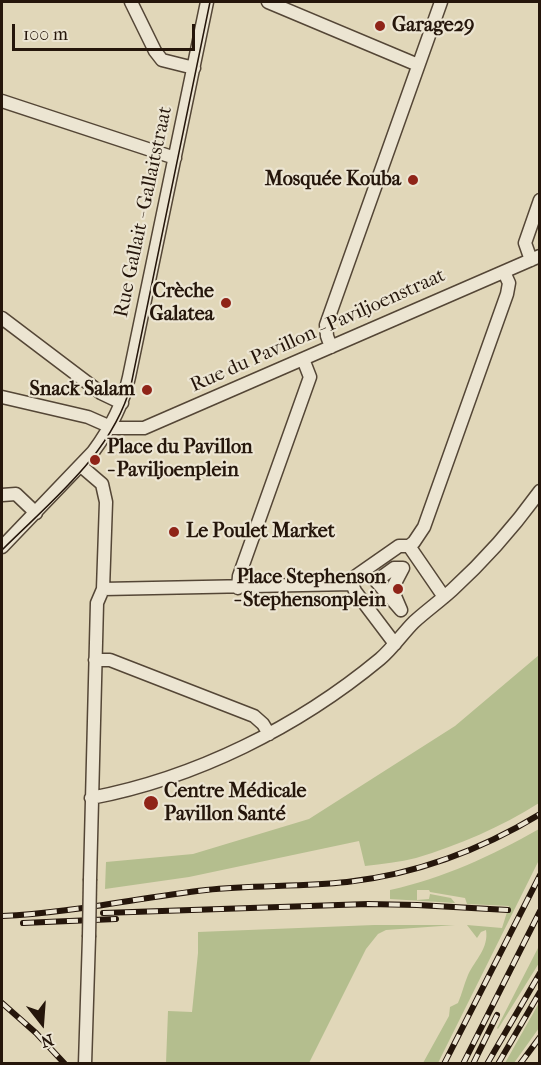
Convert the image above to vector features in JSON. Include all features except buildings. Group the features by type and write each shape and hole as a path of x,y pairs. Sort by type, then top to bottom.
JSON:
{"street":[{"path":"131,2 155,51 162,60 194,68"},
{"name":"Rue Gallait - Gallaitstraat","path":"110,427 122,403 132,366 207,2"},
{"path":"268,2 418,65"},
{"path":"331,347 326,325 441,2"},
{"path":"2,102 175,158"},
{"path":"535,258 525,243 540,200"},
{"name":"Rue du Pavillon - Paviljoenstraat","path":"2,397 88,417 110,427 144,428 535,258"},
{"path":"395,644 352,584 356,576 399,546 409,546 424,527 507,294 509,283 504,272"},
{"path":"2,318 101,393 122,403"},
{"path":"238,588 239,576 310,377 303,359"},
{"path":"2,547 81,466 110,427"},
{"path":"81,466 102,484 106,502 103,589 97,603 85,1064"},
{"path":"91,798 125,791 173,776 218,758 269,734 313,708 381,658 412,624 444,597 488,554 522,516 540,491"},
{"path":"2,495 15,493 36,513"},
{"path":"409,546 444,597"},
{"path":"393,566 403,568 389,591 376,581 393,566"},
{"path":"389,591 409,577"},
{"path":"103,589 352,584"},
{"path":"95,660 110,660 254,716 269,734"}],"green space":[{"path":"539,655 539,803 510,820 448,847 397,862 365,866 359,841 189,877 105,889 106,862 193,854 309,819 455,726"},
{"path":"539,829 539,860 438,1063 423,1063 449,1016 450,1007 458,1003 468,975 485,943 486,930 481,932 477,938 467,925 502,928 509,906 467,904 465,898 429,890 417,890 417,900 429,899 430,894 451,898 455,903 390,899 390,890 467,865"},
{"path":"374,925 455,925 386,930 378,934 366,949 309,1063 166,1063 168,1011 192,1012 198,932"},
{"path":"539,946 539,963 498,1029 497,1028"},
{"path":"539,1003 539,1028 514,1063 505,1063"}],"tram line":[{"path":"2,550 78,475 110,433 122,410 131,385 210,2"}],"railway":[{"path":"2,916 78,909 206,890 329,884 373,878 423,866 471,849 495,839 540,814"},
{"path":"444,1064 540,875"},
{"path":"103,913 368,904 508,910"},
{"path":"463,1064 540,911"},
{"path":"23,923 116,919"},
{"path":"487,1064 540,973"},
{"path":"498,1064 540,992"},
{"path":"2,1003 36,1033 65,1064"},
{"path":"473,1064 497,1015"},
{"path":"520,1064 540,1037"}],"place":[{"name":"Garage29","path":"380,26"},
{"name":"Mosquée Kouba","path":"413,180"},
{"name":"Crèche Galatea","path":"226,303"},
{"name":"Snack Salam","path":"147,390"},
{"name":"Place du Pavillon - Paviljoenplein","path":"95,460"},
{"name":"Le Poulet Market","path":"174,532"},
{"name":"Place Stephenson - Stephensonplein","path":"398,589"},
{"name":"Centre Médicale Pavillon Santé","path":"151,803"}]}
